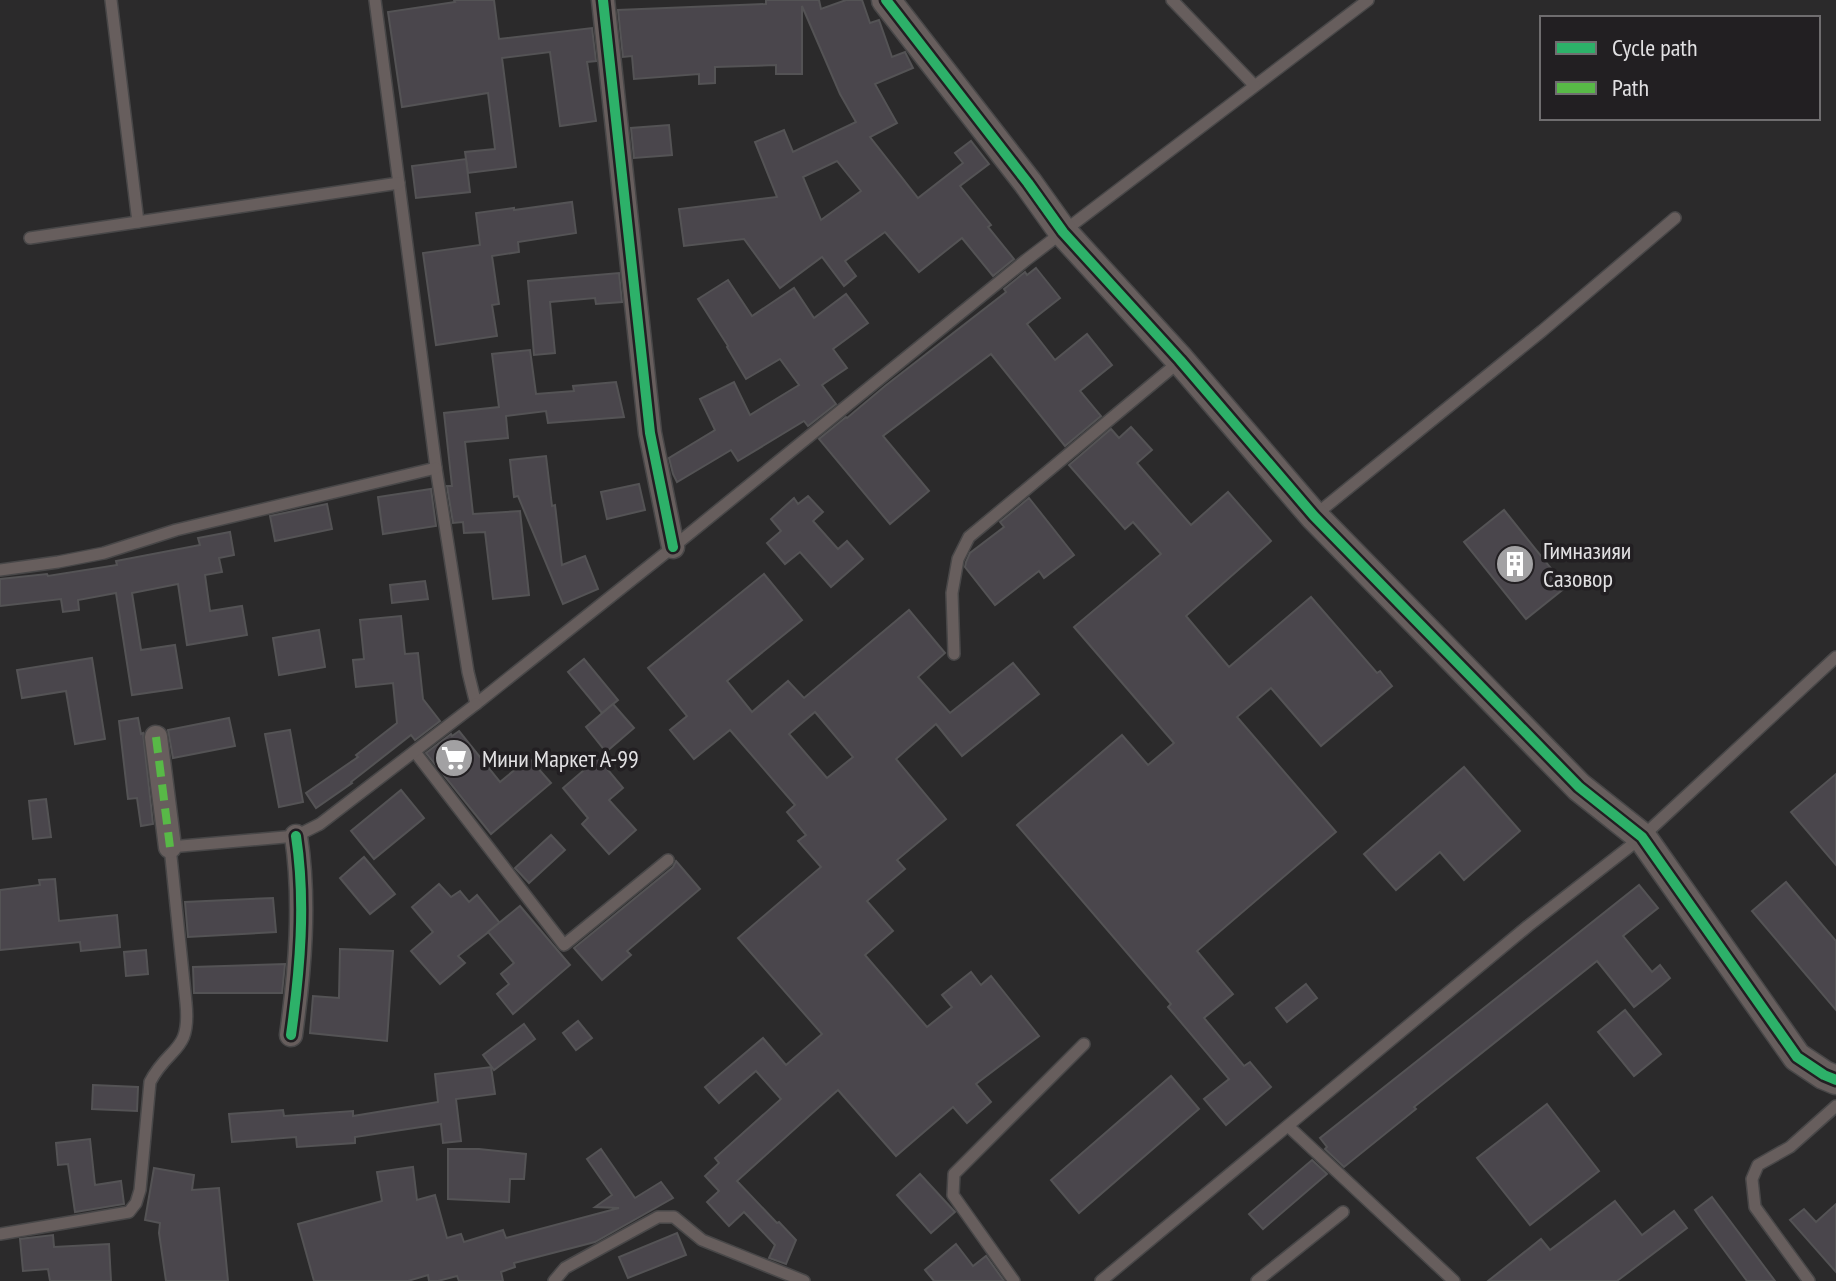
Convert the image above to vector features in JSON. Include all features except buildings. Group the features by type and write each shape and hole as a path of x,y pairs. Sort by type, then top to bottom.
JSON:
{"street":[{"path":"603,0 650,433 673,547"},
{"path":"893,3 1063,232 1180,360 1314,516 1579,787 1642,837 1797,1057 1832,1074"},
{"path":"156,737 170,847"},
{"path":"291,1035 298,986 301,910 296,836"}],"lane":[{"path":"111,0 138,222"},
{"path":"375,0 436,468 468,672 476,704"},
{"path":"1172,0 1254,85"},
{"path":"0,1234 129,1212 136,1203 140,1190 150,1082 158,1068 181,1045 187,1029 170,847 296,836 320,824 673,547 1026,260 1368,0"},
{"path":"30,238 399,183"},
{"path":"1314,516 1542,331 1675,218"},
{"path":"954,654 952,593 958,559 969,537 1180,360"},
{"path":"0,570 104,553 176,530 436,468"},
{"path":"1101,1281 1528,926 1642,837 1836,657"},
{"path":"415,752 564,945 668,860"},
{"path":"1014,1281 953,1195 954,1174 1084,1044"},
{"path":"1809,1281 1755,1207 1752,1179 1758,1165 1790,1147 1836,1106"},
{"path":"1288,1126 1454,1281"},
{"path":"1257,1281 1343,1212"},
{"path":"554,1281 565,1268 658,1217 674,1217 702,1240 804,1281"}],"marked path":[{"path":"156,737 170,847"}],"cycle path":[{"path":"603,0 650,433 673,547"},
{"path":"886,0 1063,232 1180,360 1314,516 1579,787 1642,837 1797,1057 1836,1080"},
{"path":"291,1035 301,936 301,886 296,836"}],"place":[{"name":"Гимназияи Сазовор","path":"1515,564"},
{"name":"Мини Маркет А-99","path":"454,758"}]}
